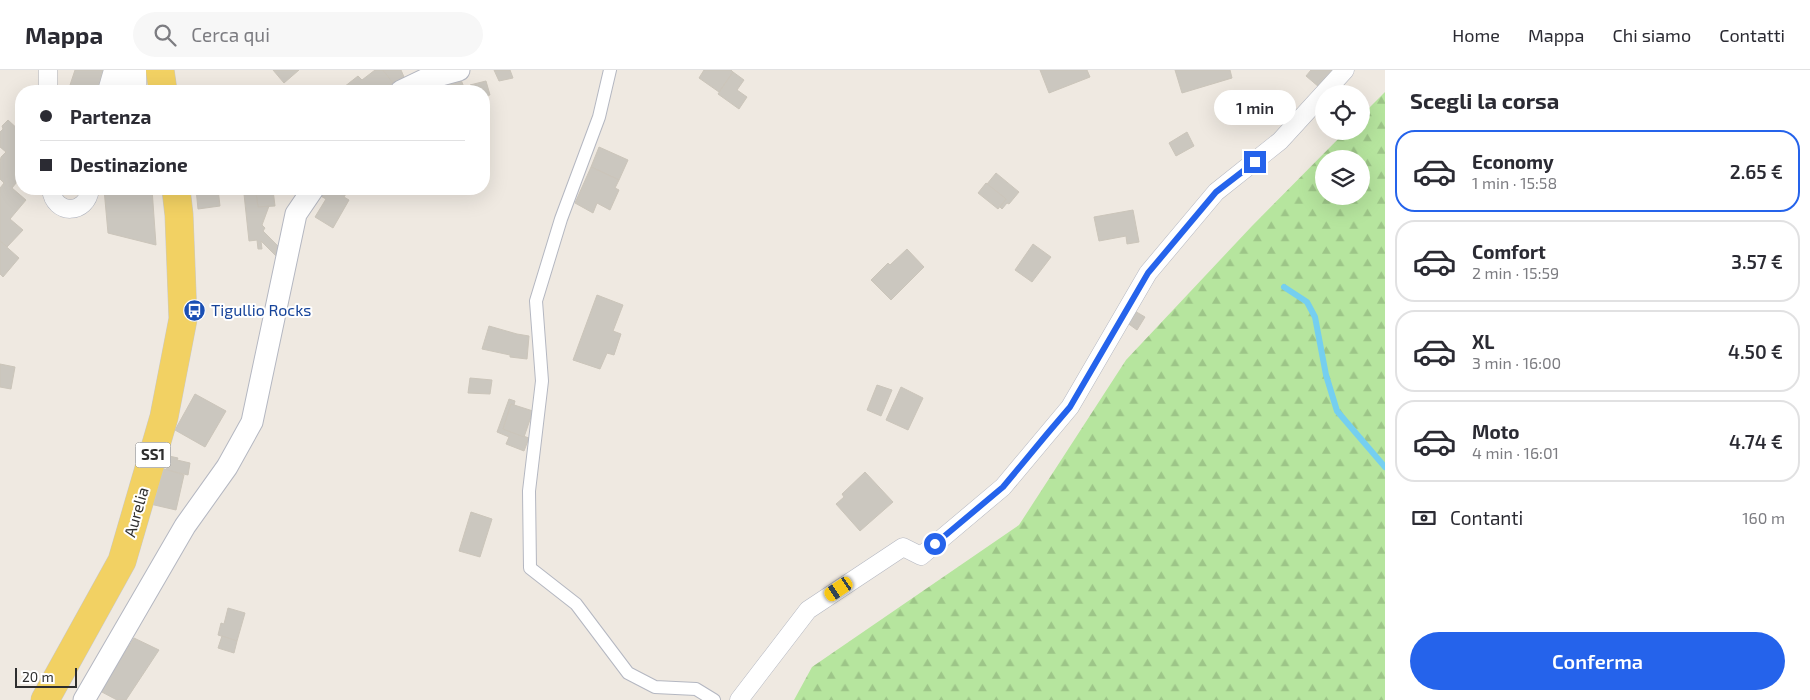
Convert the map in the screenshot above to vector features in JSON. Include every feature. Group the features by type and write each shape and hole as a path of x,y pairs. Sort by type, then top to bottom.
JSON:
{"main road":[{"path":"160,70 162,85"},
{"name":"Aurelia","path":"45,700 122,561 164,417 183,319 177,195"}],"street":[{"path":"48,70 48,85"},
{"path":"109,85 113,70"},
{"path":"123,85 124,70"},
{"path":"137,70 137,85"},
{"path":"414,85 426,79 459,70"},
{"path":"610,70 600,118 562,219 536,301 542,382 528,491 530,568 576,604 628,673 654,687 696,689 714,700"},
{"path":"739,700 808,610 903,547 921,556 1003,487 1070,407 1148,273 1216,192 1280,141 1345,70"},
{"path":"53,195 59,206 72,209 82,205 87,200 88,195"},
{"path":"84,700 185,526 227,467 252,422 296,214 309,195"}],"green space":[{"path":"1385,92 1385,700 794,700 812,667 1019,525 1126,360 1252,226 1315,162 1315,205 1370,205 1370,150 1327,150 1337,140 1370,140 1370,107"}],"building":[{"path":"75,70 107,70 102,85 70,85"},
{"path":"273,70 299,70 284,83"},
{"path":"375,70 383,70 393,83 390,85 347,85 358,76 362,80"},
{"path":"383,70 401,70 404,77 393,83"},
{"path":"494,70 510,70 513,78 499,81"},
{"path":"704,70 731,70 733,72 719,92 699,78"},
{"path":"1040,70 1087,70 1090,77 1049,93"},
{"path":"1175,70 1230,70 1232,78 1182,93"},
{"path":"1311,70 1334,70 1321,85 1317,85 1306,76"},
{"path":"733,72 744,80 737,90 747,97 739,109 718,94"},
{"path":"460,77 463,85 448,85 446,81"},
{"path":"486,81 487,85 470,85"},
{"path":"8,120 15,126 15,184 12,188 15,191 15,195 20,195 26,200 10,219 23,230 7,247 0,241 0,188 4,183 0,179 0,162 1,157 6,152 0,147 2,126"},
{"path":"1187,132 1194,146 1176,156 1169,143"},
{"path":"599,147 628,160 619,180 591,167"},
{"path":"591,167 619,180 615,188 619,190 610,210 597,203 593,213 575,203"},
{"path":"996,173 1019,192 1002,209 1000,207 1006,199 987,184"},
{"path":"986,183 1006,199 998,209 978,193"},
{"path":"105,195 152,195 156,245 108,233"},
{"path":"197,195 219,195 220,206 198,209"},
{"path":"244,195 256,195 258,207 269,206 262,225 265,228 263,231 278,246 276,256 261,241 262,249 258,249 257,240 249,241"},
{"path":"256,195 274,195 275,206 258,207"},
{"path":"319,195 345,195 344,197 349,200 333,228 315,217 326,199"},
{"path":"1133,210 1139,242 1127,244 1126,236 1099,241 1094,217"},
{"path":"0,241 19,258 3,277 0,274"},
{"path":"1033,244 1051,257 1032,282 1015,270"},
{"path":"907,249 924,267 891,300 871,280 888,263 890,265"},
{"path":"597,295 623,305 613,331 621,334 614,355 607,353 600,369 573,360"},
{"path":"1133,310 1145,317 1137,330 1126,322"},
{"path":"489,326 529,336 527,359 510,357 510,355 482,349"},
{"path":"0,364 15,367 11,389 0,387"},
{"path":"470,378 492,380 490,394 468,393"},
{"path":"877,385 892,390 881,416 867,410"},
{"path":"901,387 923,398 908,430 886,420"},
{"path":"195,394 226,411 205,447 175,430"},
{"path":"509,399 515,401 514,405 511,404 503,429 529,438 524,451 506,444 509,437 497,432"},
{"path":"511,404 533,411 524,437 503,429"},
{"path":"169,456 190,463 188,475 166,470"},
{"path":"158,467 184,475 176,510 150,504"},
{"path":"865,472 893,502 860,531 836,504 844,497 842,494"},
{"path":"471,512 492,519 480,557 459,551"},
{"path":"228,608 245,613 237,641 218,635 221,623 224,624"},
{"path":"222,636 237,641 234,653 218,648"},
{"path":"134,638 159,650 126,700 117,700 100,691"}],"waterway":[{"path":"1284,287 1307,302 1315,317 1326,375 1337,411 1385,467"}],"place":[{"name":"Tigullio Rocks","path":"195,310"}],"route":[{"path":"935,544 1003,487 1070,407 1148,273 1216,192 1255,162"}]}
